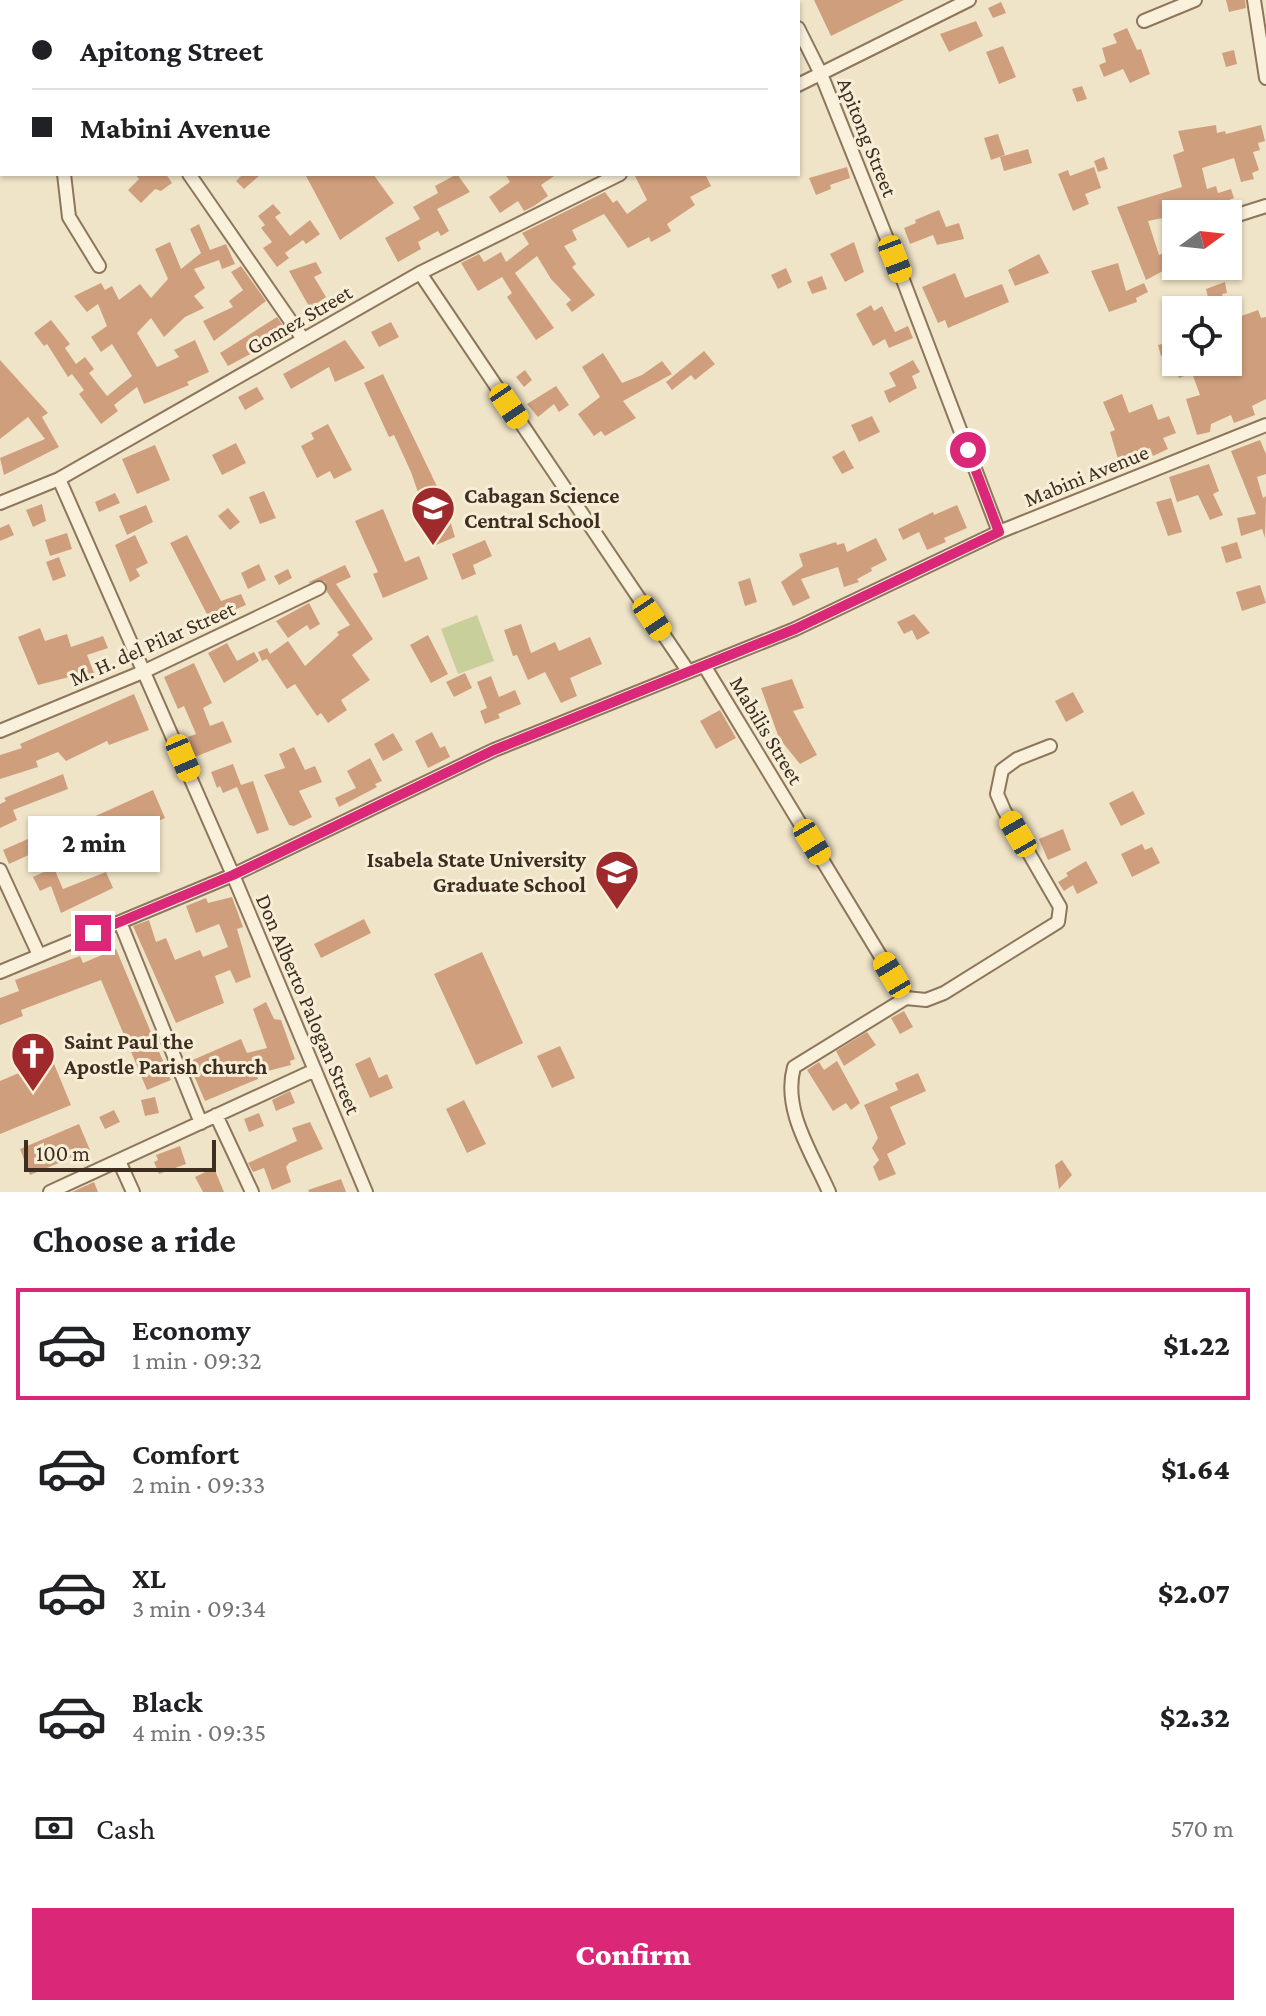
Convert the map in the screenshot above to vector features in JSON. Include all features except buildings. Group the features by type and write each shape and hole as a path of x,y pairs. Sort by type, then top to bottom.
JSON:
{"street":[{"path":"800,84 969,0"},
{"path":"1144,21 1195,0"},
{"path":"1254,0 1266,78"},
{"name":"Apitong Street","path":"800,32 821,74 999,532"},
{"path":"64,176 69,217 99,266"},
{"path":"190,176 303,339"},
{"name":"Gomez Street","path":"0,503 59,479 420,273 616,176"},
{"path":"1242,214 1266,206"},
{"path":"420,273 688,671"},
{"name":"Mabini Avenue","path":"0,972 233,875 494,750 688,671 705,667 795,629 999,532 1266,425"},
{"name":"Don Alberto Palogan Street","path":"59,479 233,875 366,1192"},
{"name":"M. H. del Pilar Street","path":"0,731 145,671 319,588"},
{"name":"Mabilis Street","path":"705,667 906,998"},
{"path":"829,1192 791,1107 788,1087 794,1067 906,998 926,1000 944,993 1058,922 1060,907 997,794 1002,770 1017,759 1050,746"},
{"path":"0,870 39,955"},
{"path":"120,922 201,1123"},
{"path":"50,1192 315,1070"},
{"path":"216,1115 252,1192"},
{"path":"119,1161 133,1192"}],"green space":[{"path":"477,615 494,661 458,674 441,629"}],"place":[{"name":"Cabagan Science Central School","path":"433,547"},
{"name":"Isabela State University Graduate School","path":"617,911"},
{"name":"Saint Paul the Apostle Parish church","path":"33,1093"}],"route":[{"path":"93,933 233,875 494,750 795,629 999,532 968,450"}]}
